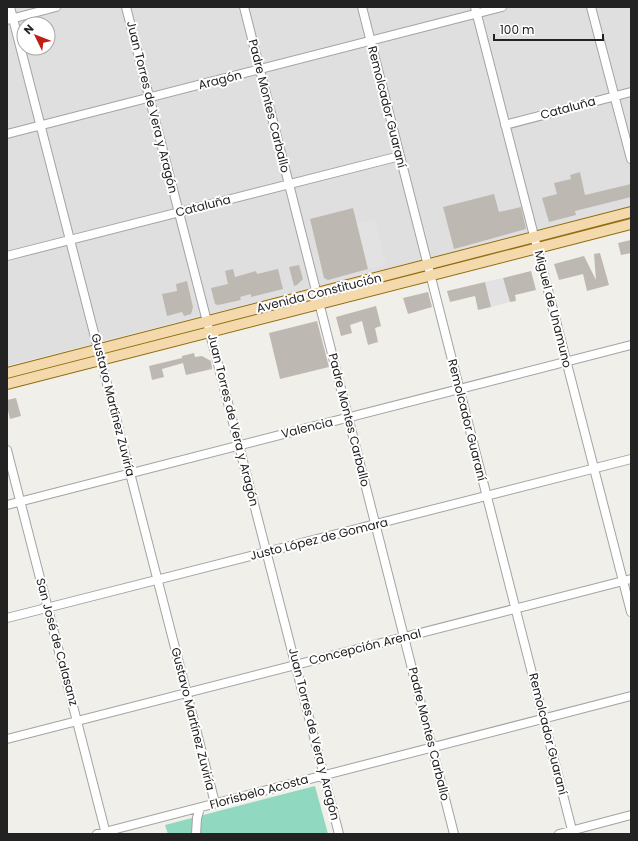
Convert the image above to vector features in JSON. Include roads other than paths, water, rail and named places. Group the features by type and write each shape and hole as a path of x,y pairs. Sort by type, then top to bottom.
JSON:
{"main road":[{"name":"Avenida Constitución","path":"7,373 631,212"},
{"name":"Avenida Constitución","path":"7,384 631,224"}],"street":[{"name":"Gustavo Martínez Zuviría","path":"10,7 10,19 41,125 215,803"},
{"path":"10,19 56,7"},
{"name":"Juan Torres de Vera y Aragón","path":"126,7 339,834"},
{"name":"Padre Montes Carballo","path":"244,7 454,834"},
{"name":"Remolcador Guaraní","path":"362,7 572,832"},
{"name":"Aragón","path":"7,134 370,41 476,10 502,7"},
{"path":"591,7 631,159"},
{"name":"Miguel de Unamuno","path":"476,10 594,468 627,580 631,612"},
{"name":"Cataluña","path":"506,125 631,92"},
{"name":"Cataluña","path":"7,256 400,156"},
{"name":"Valencia","path":"7,505 631,345"},
{"name":"San José de Calasanz","path":"7,450 106,833"},
{"name":"Justo López de Gomara","path":"7,618 631,458"},
{"name":"Concepción Arenal","path":"7,739 627,580"},
{"name":"Florisbelo Acosta","path":"97,834 106,833 215,803 631,696"},
{"path":"196,834 197,818 200,808"},
{"path":"559,834 572,832 631,815"}]}
